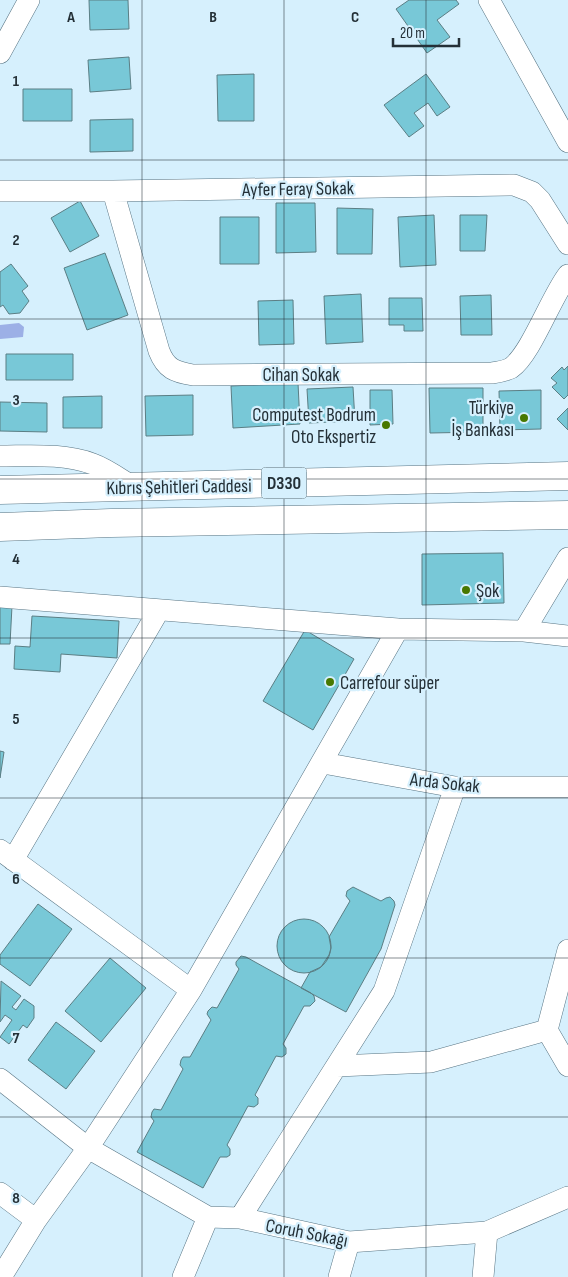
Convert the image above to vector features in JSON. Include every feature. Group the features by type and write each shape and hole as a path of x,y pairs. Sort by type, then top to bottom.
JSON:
{"highway":[{"name":"Kıbrıs Şehitleri Caddesi","path":"0,490 568,476"},
{"name":"Kıbrıs Şehitleri Caddesi","path":"0,528 111,523 568,515"}],"street":[{"path":"0,53 29,0"},
{"path":"489,0 568,142"},
{"name":"Ayfer Feray Sokak","path":"0,191 514,185 532,192 540,200 568,244"},
{"name":"Cihan Sokak","path":"113,191 159,351 165,364 179,373 194,375 492,373 502,371 518,362 568,275"},
{"path":"0,456 58,456 81,461 93,464 133,487"},
{"path":"524,631 568,558"},
{"path":"0,597 398,629 524,631 568,636"},
{"path":"159,610 7,855 192,990"},
{"path":"1,1277 36,1220 88,1148 192,990 398,629"},
{"name":"Arda Sokak","path":"323,763 456,787 568,787"},
{"path":"240,1218 384,991 456,787"},
{"path":"568,950 546,1030 568,1066"},
{"path":"337,1066 431,1062 546,1030"},
{"name":"Coruh Sokağı","path":"0,1079 88,1148 208,1217 240,1218 349,1242 487,1232 568,1197"},
{"path":"0,1193 36,1220"},
{"path":"183,1277 208,1217"},
{"path":"483,1277 487,1232"},
{"path":"339,1277 349,1242"}],"water":[{"path":"19,323 24,327 23,337 0,339 0,325"}],"building":[{"path":"89,0 128,0 129,29 90,30"},
{"path":"409,0 456,0 459,4 437,20 450,37 427,53 396,9"},
{"path":"129,57 131,89 90,92 88,60"},
{"path":"254,74 254,121 218,121 217,75"},
{"path":"426,74 450,107 437,116 428,103 414,113 424,126 409,137 384,105"},
{"path":"23,89 72,89 72,121 23,121"},
{"path":"133,119 133,151 90,152 90,120"},
{"path":"80,201 99,236 70,252 51,218"},
{"path":"276,203 315,203 316,252 276,253"},
{"path":"337,208 373,209 372,254 337,254"},
{"path":"434,215 436,265 400,267 398,217"},
{"path":"460,215 487,215 485,251 460,251"},
{"path":"220,217 259,217 259,264 220,264"},
{"path":"105,253 128,315 87,330 64,268"},
{"path":"11,264 28,286 22,291 29,301 20,313 9,314 3,305 0,307 0,272"},
{"path":"361,294 363,342 326,344 324,296"},
{"path":"491,295 492,335 461,335 460,296"},
{"path":"389,298 422,298 423,331 404,331 404,325 389,325"},
{"path":"293,300 294,344 259,345 258,301"},
{"path":"6,354 73,354 73,380 6,380"},
{"path":"568,366 568,395 564,399 552,387 557,383 551,378 562,367 564,370"},
{"path":"298,383 300,424 233,428 231,386"},
{"path":"353,387 355,421 309,423 307,389"},
{"path":"429,388 483,388 483,432 430,433"},
{"path":"370,390 392,390 393,424 370,425"},
{"path":"541,390 541,429 500,430 499,391"},
{"path":"193,395 193,435 146,436 145,396"},
{"path":"102,396 102,428 63,428 63,397"},
{"path":"0,402 47,403 47,432 0,431"},
{"path":"568,408 568,430 557,419"},
{"path":"503,553 504,603 422,605 422,554"},
{"path":"0,605 12,606 10,644 0,644"},
{"path":"32,616 119,621 117,658 61,654 60,672 14,669 15,646 30,647"},
{"path":"305,630 354,659 313,730 263,701"},
{"path":"0,751 4,752 0,778"},
{"path":"353,887 381,901 390,897 395,905 381,949 346,1012 301,988 310,972 321,967 329,955 331,948 329,937 350,901 346,896 347,891"},
{"path":"38,904 72,929 30,986 0,964 0,955"},
{"path":"299,919 309,919 319,923 327,931 331,946 327,961 319,969 309,973 299,973 289,969 281,961 277,951 277,941 281,931 289,923"},
{"path":"241,956 311,993 315,1001 310,1006 304,1006 283,1044 286,1048 286,1054 282,1057 276,1056 255,1095 258,1098 258,1104 254,1107 248,1106 227,1145 230,1149 230,1155 220,1157 203,1188 137,1152 154,1121 151,1117 152,1112 154,1109 161,1110 183,1069 180,1065 181,1060 183,1057 190,1057 211,1020 207,1014 208,1011 212,1007 217,1008 239,969 236,962"},
{"path":"110,958 146,988 101,1042 65,1011"},
{"path":"1,981 21,996 12,1007 16,1010 24,999 34,1006 34,1018 27,1028 23,1025 9,1044 0,1037 12,1020 5,1015 0,1022"},
{"path":"56,1022 95,1051 66,1089 28,1060"}],"place":[{"name":"Türkiye İş Bankası","path":"524,418"},
{"name":"Computest Bodrum Oto Ekspertiz","path":"386,425"},
{"name":"Şok","path":"466,590"},
{"name":"Carrefour süper","path":"330,682"}]}
